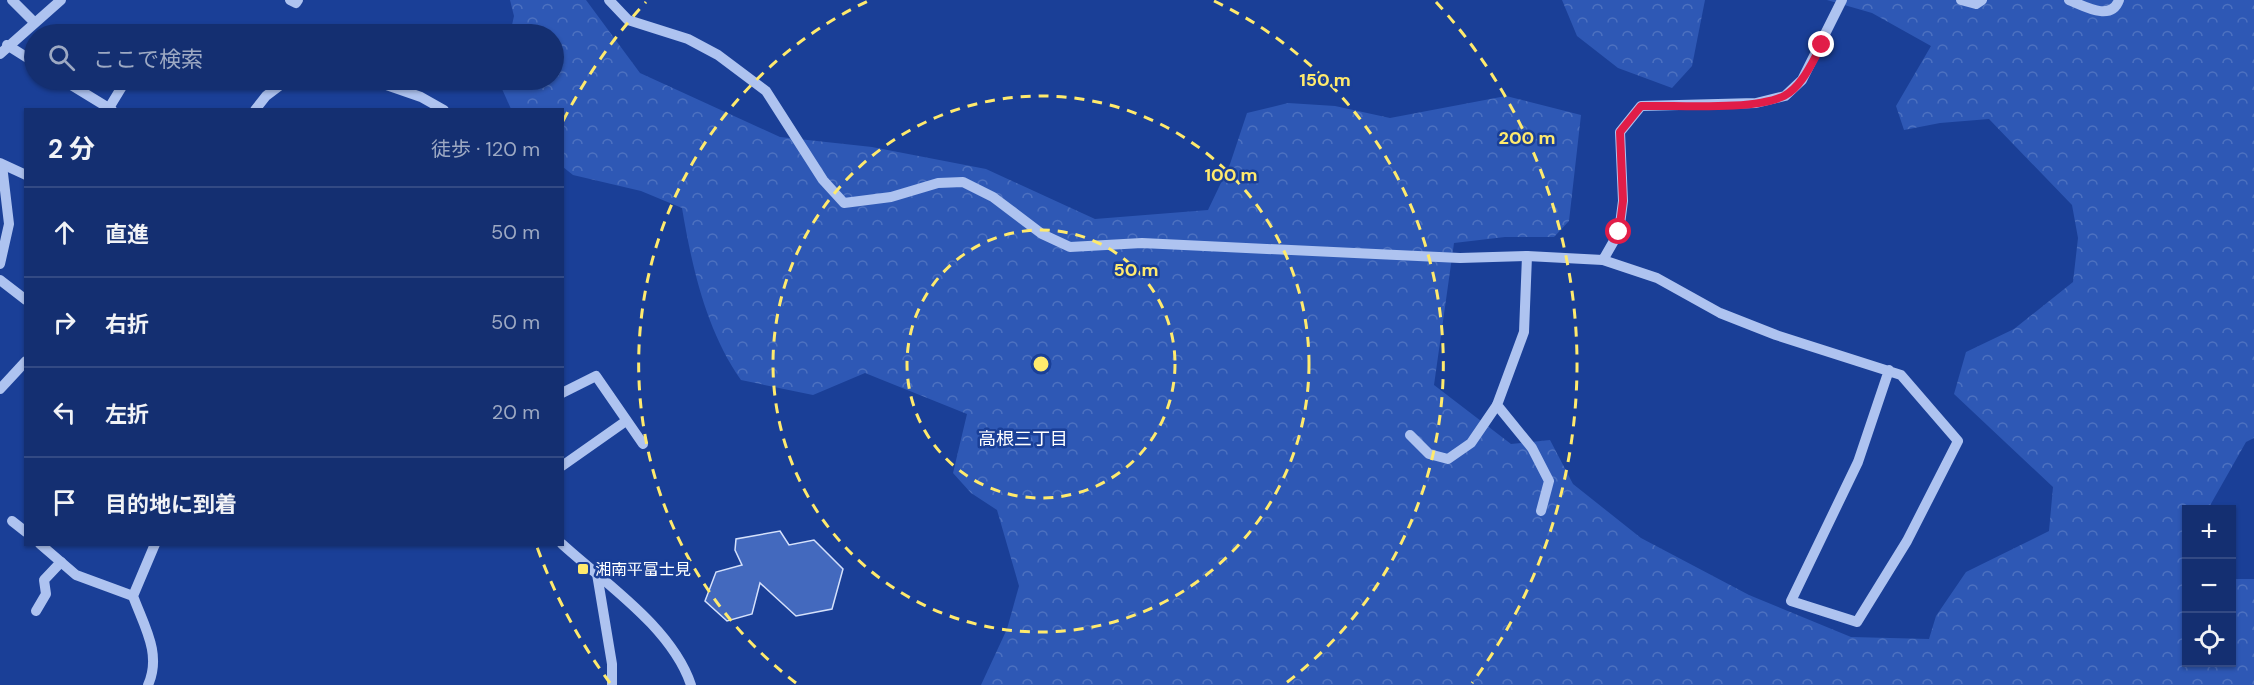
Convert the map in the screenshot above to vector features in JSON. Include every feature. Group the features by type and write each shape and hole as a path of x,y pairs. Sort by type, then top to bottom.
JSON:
{"street":[{"path":"12,0 34,22 61,0"},
{"path":"290,0 296,3 298,0"},
{"path":"609,0 628,20 688,39 718,55 766,91 823,180 844,202 891,198 938,183 963,182 993,197 1042,234 1070,247 1142,243 1460,258 1527,256 1603,260 1657,278 1720,313 1776,335 1889,370 1901,375 1958,441 1907,541 1857,622 1791,601 1858,462 1889,370"},
{"path":"1603,260 1619,232 1623,201 1620,132 1641,106 1756,103 1785,96 1802,80 1842,0"},
{"path":"1961,0 1977,4 1982,0"},
{"path":"2069,0 2094,10 2107,12 2117,5 2119,0"},
{"path":"24,31 4,50 24,58"},
{"path":"79,90 108,108"},
{"path":"111,108 120,90"},
{"path":"257,108 274,90"},
{"path":"401,90 422,97 441,108"},
{"path":"1,164 24,174"},
{"path":"0,264 9,224 1,164"},
{"path":"1410,435 1429,454 1448,459 1471,443 1497,405 1524,332 1527,256"},
{"path":"0,279 24,298"},
{"path":"0,389 24,363"},
{"path":"564,392 596,376 643,444"},
{"path":"1497,405 1532,448 1550,481 1541,511"},
{"path":"564,465 626,421"},
{"path":"12,521 24,530"},
{"path":"564,545 669,643 684,666 691,685"},
{"path":"42,546 76,575 133,596"},
{"path":"148,685 154,671 155,655 133,596 154,546"},
{"path":"36,611 46,594 44,580 61,562"},
{"path":"597,574 612,664 612,685"}],"green space":[{"path":"510,0 586,0 640,73 780,137 872,147 986,169 1095,219 1208,210 1230,164 1247,113 1288,103 1335,106 1390,118 1506,96 1581,115 1569,221 1554,237 1505,237 1454,243 1434,385 1511,444 1550,440 1573,484 1641,538 1749,595 1851,637 1929,639 1936,616 1966,572 2049,531 2053,487 1954,394 1966,352 2014,329 2073,282 2078,238 2072,205 1989,119 1940,123 1904,130 1896,106 1931,46 1872,13 1827,0 2254,0 2254,438 2246,442 2210,505 2182,505 2182,667 2236,667 2236,579 2254,579 2254,685 981,685 1007,629 1019,586 997,510 971,493 953,473 967,414 865,373 813,395 741,380 718,340 702,297 682,208 641,191 573,175 564,168 564,108 511,108 502,90 564,90 564,24 512,24 514,16"},
{"path":"1562,0 1705,0 1692,66 1672,88 1618,68 1577,36"}],"building":[{"path":"780,531 789,545 814,540 843,569 832,609 796,616 760,583 752,614 727,621 705,601 716,572 742,565 735,550 736,539"}],"place":[{"name":"湘南平富士見","path":"583,569"}],"district":[{"name":"高根三丁目","path":"1023,439"}],"route":[{"path":"1619,232 1623,201 1620,132 1641,106 1756,103 1785,96 1802,80 1822,45"}]}
